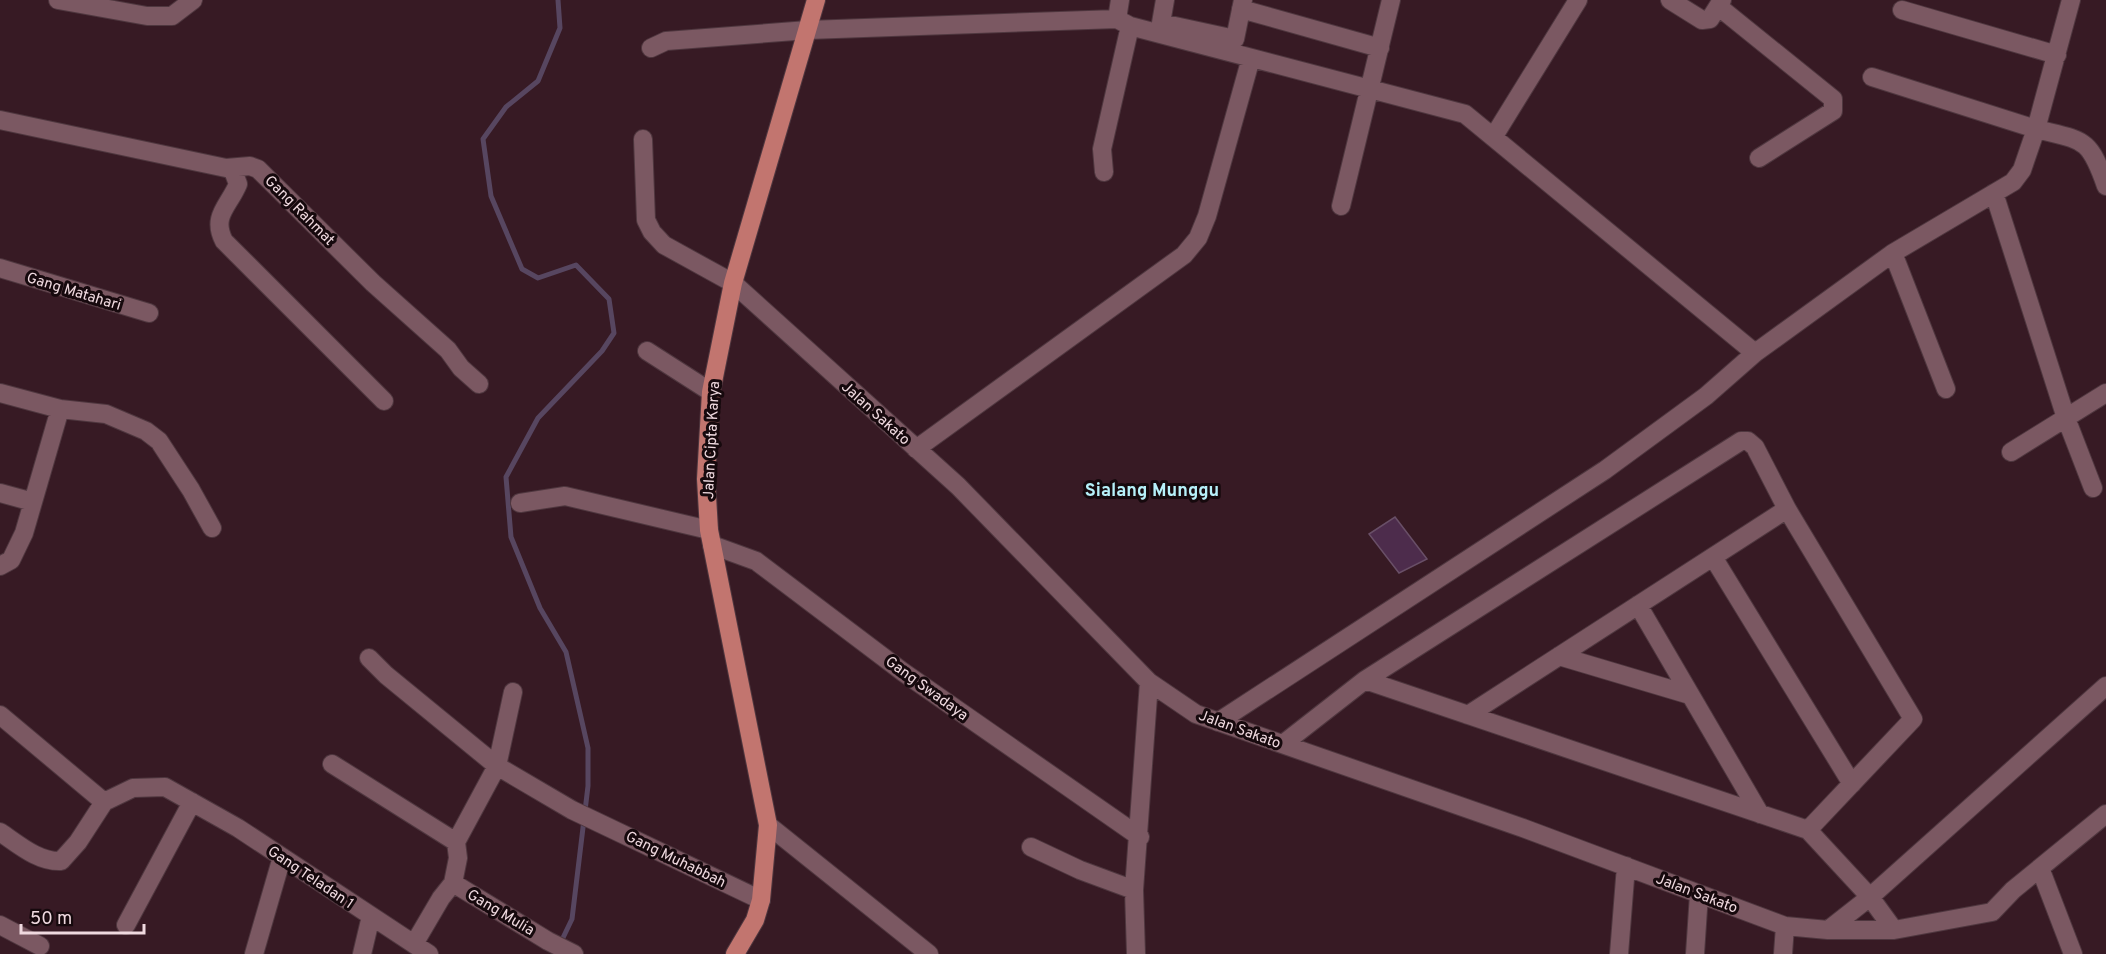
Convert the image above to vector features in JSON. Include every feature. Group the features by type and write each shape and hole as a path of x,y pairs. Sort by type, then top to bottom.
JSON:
{"main road":[{"name":"Jalan Cipta Karya","path":"735,954 755,920 761,900 768,825 710,538 706,479 711,392 733,283 816,0"}],"street":[{"path":"58,0 147,16 172,16 194,0"},
{"path":"1104,172 1102,149 1123,22 1120,0"},
{"path":"1165,0 1161,23 1235,39 1242,4 1380,48"},
{"path":"1341,206 1391,0"},
{"path":"1494,136 1578,0"},
{"path":"1670,0 1702,20 1710,19 1720,4 1833,99 1833,111 1759,158"},
{"path":"1218,722 1605,470 1706,396 1755,353 1893,253 2013,182 2022,170 2036,129 2072,0"},
{"path":"1902,10 2056,55"},
{"path":"651,48 666,40 808,30 1123,22 1465,114 1755,353"},
{"path":"916,449 1184,255 1198,238 1207,216 1251,58"},
{"path":"1872,77 2083,142 2093,153 2106,186"},
{"name":"Gang Rahmat","path":"0,120 232,168 250,166 258,169 373,283 448,350 461,368 479,384"},
{"name":"Jalan Sakato","path":"643,139 646,220 651,232 664,245 733,283 958,486 1149,682 1196,714 1523,828 1785,926 1828,930 1894,930 1992,912 2013,890 2106,814"},
{"path":"232,168 238,184 222,210 219,220 220,233 224,241 384,401"},
{"path":"1994,193 2066,418 2093,488"},
{"path":"1893,253 1946,389"},
{"name":"Gang Matahari","path":"0,268 149,313"},
{"path":"647,351 711,392"},
{"path":"0,393 60,409 106,414 146,431 159,441 213,528"},
{"path":"2011,452 2106,393"},
{"path":"0,566 11,560 24,533 60,409"},
{"path":"1283,744 1365,680 1741,441 1748,441 1755,447 1787,509 1913,719 1808,830"},
{"path":"0,493 33,502"},
{"name":"Gang Swadaya","path":"520,503 565,496 710,538 756,561 903,672 1140,837"},
{"path":"1468,715 1787,509"},
{"path":"1713,557 1852,784"},
{"path":"1638,606 1760,814"},
{"path":"1559,656 1690,695"},
{"path":"369,658 386,675 497,766"},
{"path":"1365,680 1808,830 1870,897 1894,930"},
{"path":"1136,954 1134,890 1140,837 1149,682"},
{"path":"1828,930 1870,897 2106,686"},
{"path":"421,949 441,898 453,883 458,858 456,842 497,766 513,692"},
{"path":"0,715 105,802 78,842 61,861 52,862 36,856 0,832"},
{"path":"332,764 456,842"},
{"name":"Gang Muhabbah","path":"497,766 572,810 761,900"},
{"name":"Gang Teladan 1","path":"105,802 133,788 165,787 238,828 421,949"},
{"path":"126,925 192,802"},
{"path":"768,825 928,954"},
{"path":"1031,847 1080,870 1134,890"},
{"path":"254,954 282,857"},
{"path":"1619,954 1626,866"},
{"path":"2040,868 2073,954"},
{"name":"Gang Mulia","path":"453,883 571,952"},
{"path":"1695,954 1699,894"},
{"path":"362,954 371,916"},
{"path":"0,926 40,946"},
{"path":"1784,954 1785,926"}],"building":[{"path":"1395,517 1427,559 1399,573 1369,534"}],"waterway":[{"path":"558,0 560,28 538,81 506,107 483,139 491,196 522,269 538,278 576,265 609,299 614,333 602,351 538,418 506,477 511,537 540,608 566,652 588,748 588,786 572,919 560,944"}],"district":[{"name":"Sialang Munggu","path":"1152,490"}]}
